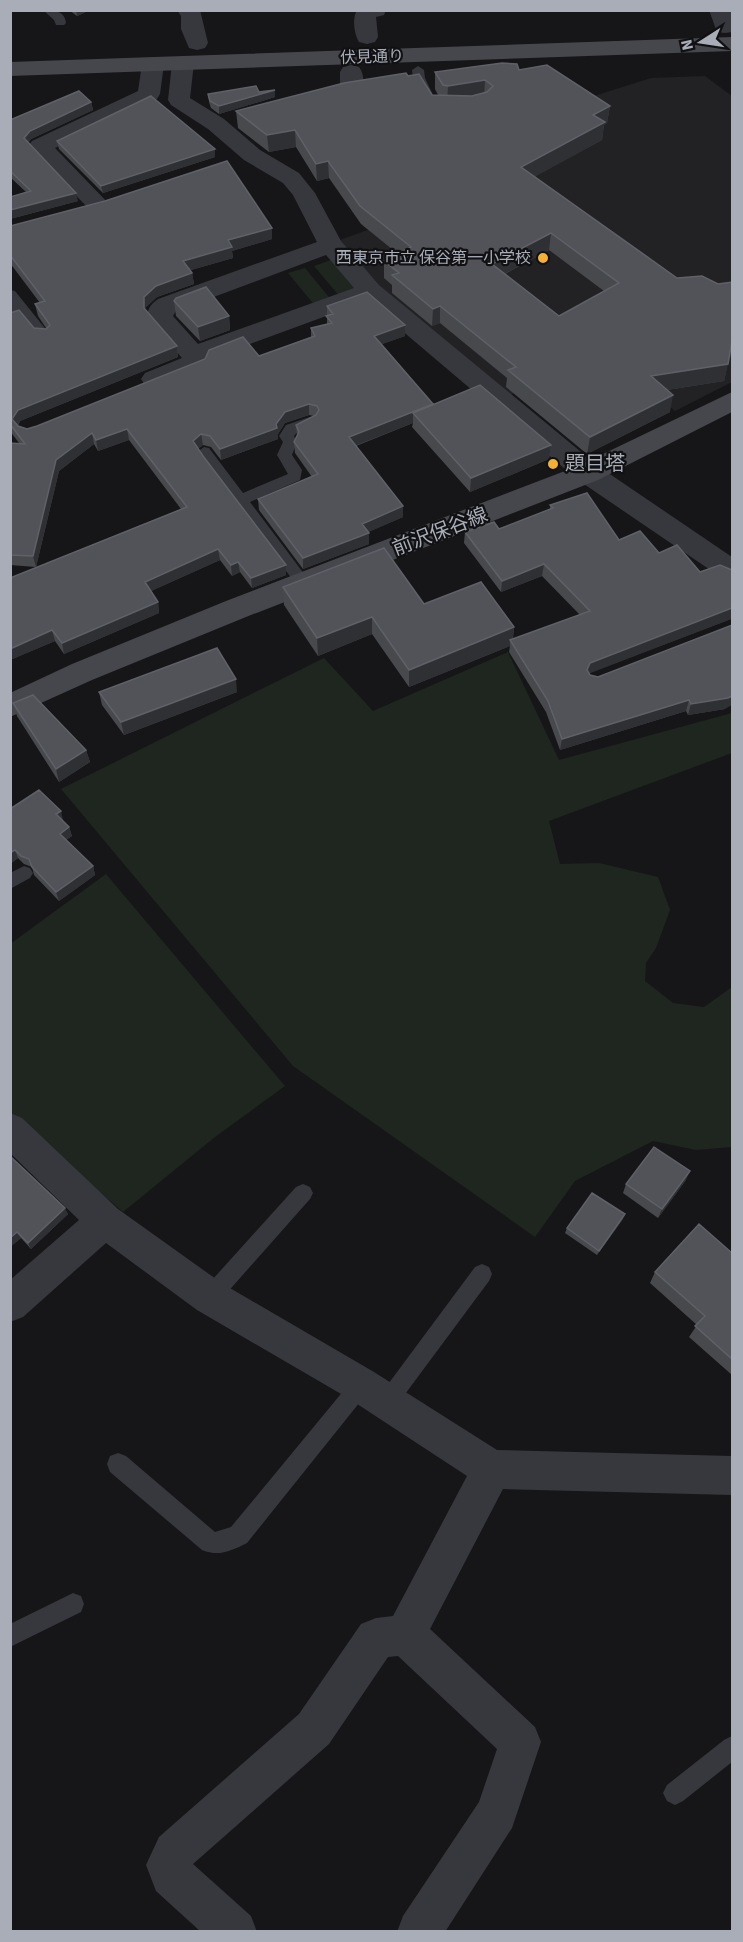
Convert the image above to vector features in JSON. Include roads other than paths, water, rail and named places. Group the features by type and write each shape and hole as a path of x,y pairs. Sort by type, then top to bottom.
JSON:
{"main road":[{"name":"伏見通り","path":"10,49 728,27"},
{"name":"伏見通り","path":"10,69 613,48 728,27"},
{"path":"307,59 311,66 321,71 351,72 588,65 602,62 612,55 613,48 517,43 471,44 460,41 457,35"},
{"name":"前沢保谷線","path":"10,706 82,672 303,583 494,512 588,473 732,401"}],"street":[{"path":"187,10 192,14 192,29 197,42"},
{"path":"367,12 367,37"},
{"path":"183,63 179,100 227,121 241,159 272,165 297,186 331,245 370,291 588,473 732,571"},
{"path":"98,205 40,146 149,94 153,64"},
{"path":"296,104 348,90 351,87 351,72"},
{"path":"137,386 196,362 194,355 160,318 160,310 167,305 331,245"},
{"path":"194,355 370,291"},
{"path":"10,1129 105,1221 210,1297 374,1394 492,1469 732,1475"},
{"path":"10,1304 105,1221"},
{"path":"405,1634 492,1469"},
{"path":"235,1932 172,1875 168,1865 174,1852 314,1729 376,1639 405,1634"},
{"path":"405,1634 520,1742 496,1813 419,1932"}],"lane":[{"path":"48,10 60,19 60,23"},
{"path":"418,70 419,78 436,107"},
{"path":"10,294 16,309 43,335"},
{"path":"240,500 295,476 295,470 284,455 290,442 286,435 291,429 310,422"},
{"path":"204,452 303,583"},
{"path":"210,1297 303,1192"},
{"path":"118,1464 210,1542 219,1544 227,1542 238,1535 374,1394 482,1274"},
{"path":"10,1636 73,1604"},
{"path":"675,1793 732,1748"}],"place":[{"name":"西東京市立 保谷第一小学校","path":"543,258"},
{"name":"題目塔","path":"553,464"}]}
